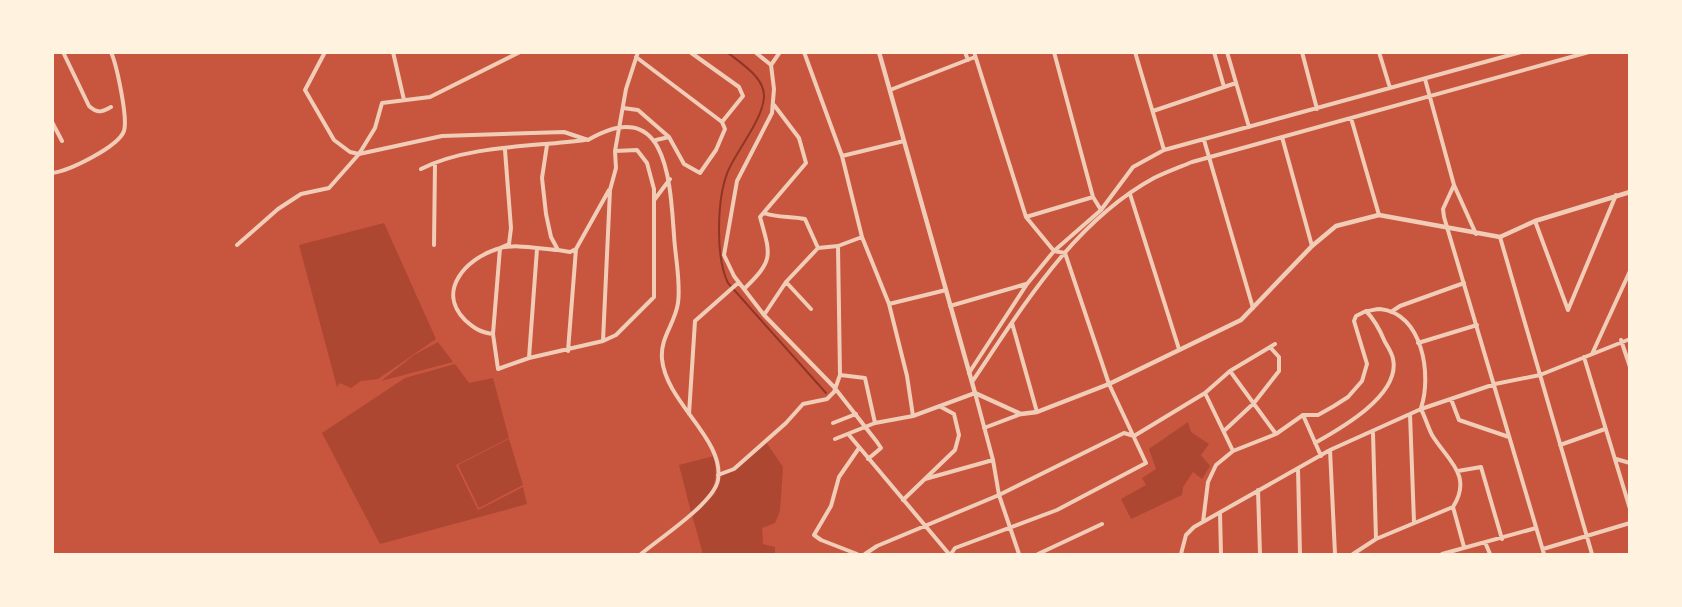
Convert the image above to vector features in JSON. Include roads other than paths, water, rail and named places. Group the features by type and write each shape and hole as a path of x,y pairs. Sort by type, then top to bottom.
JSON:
{"street":[{"path":"63,52 89,106 95,111 102,112 111,106"},
{"path":"52,173 64,172 117,141 125,129 118,70 111,52"},
{"path":"325,52 305,90 334,140 350,152 359,154 442,136 564,132 588,140"},
{"path":"393,52 404,100"},
{"path":"237,245 301,194 329,188 359,154 375,128 382,103 430,97 520,52"},
{"path":"690,52 742,91 743,96 722,122"},
{"path":"780,52 771,65 774,105 733,195 724,255 737,284 834,387 881,448 868,459"},
{"path":"804,52 842,156 862,237 889,304 907,376 913,416"},
{"path":"879,52 975,393 993,460 999,495 1019,555"},
{"path":"965,52 968,60"},
{"path":"1054,52 1093,197 1101,210"},
{"path":"1135,52 1164,150"},
{"path":"1214,52 1224,87"},
{"path":"1227,52 1248,127"},
{"path":"1302,52 1317,109"},
{"path":"1379,52 1390,88"},
{"path":"969,373 1027,284 1054,251 1101,210 1133,167 1164,150 1521,52"},
{"path":"972,382 1012,322 1065,253 1130,194 1155,178 1209,157 1589,52"},
{"path":"757,54 771,65"},
{"path":"603,341 610,190 616,168 615,152 626,89 637,55 722,122 725,129 721,140 700,173 684,164 669,137 638,110 623,108"},
{"path":"890,90 968,60 974,55 1026,217 1054,251 1065,253"},
{"path":"1425,79 1454,185 1477,235"},
{"path":"1153,111 1236,83"},
{"path":"744,289 764,269 770,249 760,217 806,163 799,138 774,105"},
{"path":"1352,118 1379,215"},
{"path":"52,122 62,141"},
{"path":"421,169 435,162 479,151 588,140 620,125 638,128 656,140 670,179 678,304 662,344 663,362 672,391 714,451 718,475 713,493 641,555"},
{"path":"656,140 669,137"},
{"path":"1282,137 1312,246"},
{"path":"1204,140 1253,308"},
{"path":"842,156 904,141"},
{"path":"547,145 542,178 551,237 558,250"},
{"path":"500,248 493,334 498,369 529,358 568,351 603,341 616,335 654,297 654,200 652,175 641,154 637,150 630,149 615,152"},
{"path":"493,334 477,332 455,310 451,297 460,273 483,254 509,244 511,228 505,150"},
{"path":"434,245 435,162"},
{"path":"654,200 670,179"},
{"path":"1454,185 1443,209 1447,227 1544,555"},
{"path":"568,351 576,249 610,190"},
{"path":"984,428 1021,414 1037,412 1109,384 1241,320 1312,246 1336,226 1379,215 1447,227 1477,235 1500,237 1535,221 1629,192"},
{"path":"1130,194 1179,349"},
{"path":"1535,221 1568,310 1616,195"},
{"path":"1026,217 1093,197"},
{"path":"764,213 775,217 788,215 805,219 818,248"},
{"path":"764,315 786,282 818,248 837,246 862,237"},
{"path":"1500,237 1592,555"},
{"path":"718,475 734,469 786,423 803,404 827,399 834,392 840,375 837,246"},
{"path":"500,248 570,252 576,249"},
{"path":"529,358 537,249"},
{"path":"849,435 950,555 955,548 1057,510 1146,463 1109,384 1065,253"},
{"path":"1592,354 1629,271"},
{"path":"786,282 811,309"},
{"path":"1391,312 1400,306 1464,283"},
{"path":"689,415 695,321 737,284"},
{"path":"951,306 1027,284"},
{"path":"889,304 946,290"},
{"path":"1203,523 1208,483 1216,465 1233,451 1276,434 1303,416 1318,415 1334,406 1348,397 1362,381 1368,364 1354,321 1356,316 1366,311 1379,309 1391,312 1403,320 1418,343 1425,374 1426,393 1421,409 1432,435 1458,471 1462,489 1453,507 1464,547"},
{"path":"1315,443 1363,415 1393,372 1393,360 1384,339 1374,319 1366,311"},
{"path":"1012,322 1037,412"},
{"path":"1418,343 1477,325"},
{"path":"1181,555 1186,536 1203,523 1258,489 1330,450 1421,409 1495,384 1540,375 1621,340 1629,339"},
{"path":"1621,340 1629,367"},
{"path":"865,555 877,546 999,495 1124,433 1134,436 1205,393 1230,371 1275,344"},
{"path":"1225,430 1254,403 1279,371 1279,357 1270,347"},
{"path":"1584,357 1629,509"},
{"path":"1230,371 1276,434"},
{"path":"840,375 865,378 875,423"},
{"path":"835,439 875,423 913,416 975,393 1021,414"},
{"path":"1205,393 1225,430 1233,451"},
{"path":"1451,399 1459,420 1510,438"},
{"path":"903,500 955,450 959,435 954,414 940,407"},
{"path":"832,423 856,414"},
{"path":"1410,414 1414,522"},
{"path":"1303,416 1321,456"},
{"path":"1560,445 1605,429"},
{"path":"1372,433 1376,539"},
{"path":"857,555 814,535 831,506 844,467 859,448"},
{"path":"1330,450 1335,555"},
{"path":"1615,459 1629,463"},
{"path":"925,479 993,460"},
{"path":"1458,471 1481,467 1502,539"},
{"path":"1298,469 1300,555"},
{"path":"1258,489 1260,555"},
{"path":"1353,555 1376,539 1453,507"},
{"path":"1220,513 1221,555"},
{"path":"1543,549 1629,523"},
{"path":"1038,555 1102,524"},
{"path":"1442,555 1536,528"},
{"path":"1485,542 1490,555"}],"waterway":[{"path":"727,52 756,77 764,97 759,115 724,182 719,227 724,272 728,283 826,393"}]}
